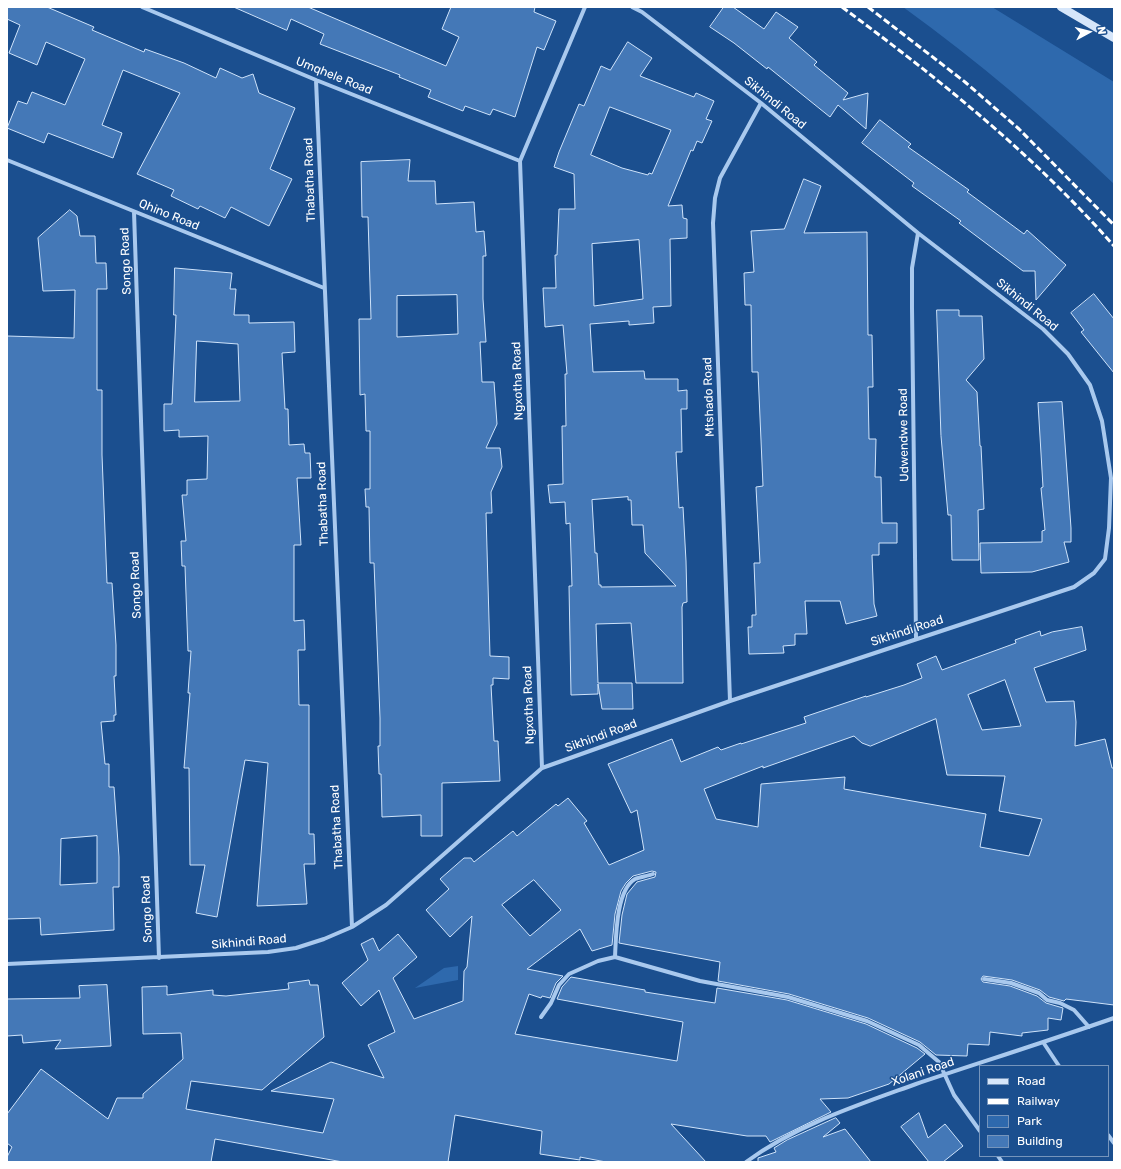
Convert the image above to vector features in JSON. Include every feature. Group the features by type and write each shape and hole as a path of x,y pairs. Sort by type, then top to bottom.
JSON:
{"main road":[{"path":"1061,7 1114,38"}],"street":[{"name":"Umqhele Road","path":"142,7 316,80 520,161"},
{"name":"Ngxotha Road","path":"542,768 520,161 585,7"},
{"name":"Sikhindi Road","path":"7,964 268,952 304,946 324,939 352,927 386,905 542,768 730,701 916,638 1074,587 1094,573 1105,559 1109,528 1112,478 1102,421 1090,385 1068,354 1043,329 918,233 761,103 642,12 632,7"},
{"name":"Thabatha Road","path":"316,80 352,927"},
{"name":"Mtshado Road","path":"730,701 713,224 715,198 720,178 761,103"},
{"name":"Qhino Road","path":"7,160 324,288"},
{"name":"Songo Road","path":"134,212 159,958"},
{"name":"Udwendwe Road","path":"916,638 912,274 918,233"},
{"path":"615,957 617,922 622,899 627,886 635,879 653,874"},
{"path":"541,1018 551,1003 558,985 569,974 598,961 615,957 700,981 788,997 868,1022 919,1045 939,1062 954,1095 979,1130"},
{"path":"984,979 1011,983 1040,993 1047,1000 1060,1003 1074,1010 1089,1027"},
{"name":"Xolani Road","path":"746,1162 760,1152 789,1136 843,1110 945,1074 1114,1018"},
{"path":"1043,1042 1058,1065"}],"green space":[{"path":"903,7 992,7 1114,82 1114,184 1012,92"},
{"path":"458,966 458,980 415,988 444,968"}],"building":[{"path":"7,7 47,7 94,27 92,30 144,52 145,49 184,63 216,78 220,68 242,78 253,74 259,93 295,108 270,169 292,179 269,226 231,207 225,218 200,206 198,209 171,196 174,190 137,174 180,93 123,70 102,125 122,133 113,158 48,133 44,143 7,128 18,101 27,104 32,92 65,105 85,59 46,42 37,65 9,53 20,25 7,19"},
{"path":"234,7 308,7 446,66 459,37 442,29 451,7 535,7 534,12 556,21 544,50 537,47 515,117 493,109 490,115 465,106 463,111 428,97 431,90 399,77 400,75 320,44 324,34 291,19 287,30"},
{"path":"724,7 733,7 764,29 776,12 798,27 789,38 817,62 814,65 848,93 843,100 868,93 866,129 838,105 830,117 768,67 767,69 734,43 710,27"},
{"path":"628,42 652,58 640,76 694,97 696,93 714,101 706,119 712,121 702,143 697,141 693,151 691,150 668,206 682,205 683,218 687,219 687,238 670,239 671,306 653,307 654,323 629,325 629,321 590,324 593,372 644,371 645,379 678,379 678,391 687,390 687,409 681,409 682,452 676,452 679,508 683,507 686,561 687,602 683,603 682,607 683,683 636,683 631,623 596,624 598,683 632,683 633,709 602,709 598,684 598,694 571,695 569,586 572,586 570,523 566,524 565,502 550,503 548,485 563,484 562,426 566,426 565,374 567,374 563,325 545,327 543,288 556,288 555,255 557,255 559,209 575,209 574,174 554,167 579,104 584,106 601,66 610,70","holes":["610,107 671,130 652,174 649,173 648,175 622,168 591,155","639,240 643,299 594,306 592,244","628,497 628,500 631,500 632,525 643,525 645,553 676,586 601,587 601,585 599,585 597,553 595,553 592,500"]},
{"path":"880,120 911,144 908,147 969,190 967,192 1024,234 1027,230 1066,265 1036,300 1035,271 1023,271 959,223 961,221 912,186 914,183 862,143"},
{"path":"410,160 408,181 435,181 436,204 474,202 476,232 484,231 486,256 483,256 483,299 486,342 480,342 482,382 494,382 497,424 486,448 500,448 502,467 491,492 492,513 486,513 490,656 509,657 509,679 493,678 493,685 491,685 494,741 498,741 500,781 442,783 442,836 421,836 421,815 382,817 381,774 379,774 378,746 380,746 380,718 374,563 370,563 369,507 366,507 365,489 370,489 370,431 366,431 365,394 360,395 359,319 371,319 368,217 362,217 361,162","holes":["457,295 458,334 397,337 397,296"]},
{"path":"804,179 821,186 804,233 867,232 868,335 872,335 873,387 868,387 869,439 876,439 875,477 881,477 882,523 897,523 897,543 879,543 879,555 872,555 874,604 877,616 846,624 840,601 805,601 807,634 795,634 795,645 783,646 784,653 749,654 748,627 752,627 752,615 756,615 754,563 760,563 756,487 763,486 758,372 752,372 751,305 745,305 744,273 754,272 751,231 784,229"},
{"path":"70,210 77,216 80,236 95,236 96,263 106,263 107,289 97,289 97,390 102,390 102,455 107,583 112,583 116,645 116,676 114,676 116,715 114,715 114,721 101,722 105,764 109,764 109,787 114,787 119,857 119,887 113,887 114,930 41,935 40,918 7,919 7,336 74,338 75,290 43,291 38,238","holes":["97,836 97,883 60,885 61,839"]},
{"path":"175,268 232,273 230,289 236,289 234,315 249,315 249,323 294,322 295,352 282,353 285,409 288,409 289,445 304,444 305,453 310,453 311,478 297,478 301,545 294,545 294,621 304,620 305,650 298,650 299,705 309,705 309,834 314,834 315,864 304,864 307,904 257,906 268,763 245,760 217,917 196,913 205,865 190,865 189,768 184,768 190,693 188,693 191,651 188,651 185,566 182,566 181,541 186,541 182,495 187,495 187,480 207,479 208,436 179,437 179,430 164,431 164,404 172,404 176,315 174,315","holes":["197,341 238,344 240,401 195,402"]},
{"path":"1094,294 1114,319 1114,373 1081,332 1084,330 1071,313"},
{"path":"937,310 959,310 959,316 982,316 984,359 966,380 977,392 981,446 984,509 978,510 979,560 952,560 951,515 948,515 941,436"},
{"path":"1062,402 1071,528 1071,542 1064,542 1069,562 1032,572 981,573 980,543 1042,542 1042,531 1045,530 1041,488 1043,487 1038,403"},
{"path":"1082,627 1086,650 1034,668 1046,702 1074,701 1076,722 1075,746 1105,739 1112,768 1114,768 1114,1005 1066,999 1064,1001 1049,997 1040,990 1012,980 983,976 981,979 983,982 1010,986 1037,996 1046,1003 1063,1008 1061,1020 1048,1018 1048,1030 1022,1033 1022,1036 990,1032 989,1045 968,1044 967,1056 936,1055 920,1042 868,1018 789,994 718,981 720,962 619,943 622,915 627,894 637,882 655,877 656,872 652,871 633,876 621,891 615,914 612,945 592,951 580,929 527,969 563,976 556,983 550,998 542,996 541,998 529,994 515,1034 677,1061 683,1022 557,999 562,987 571,977 645,990 645,992 715,1003 717,988 787,1000 866,1024 917,1048 925,1054 889,1084 848,1098 820,1099 831,1112 770,1142 766,1136 747,1136 671,1124 706,1162 606,1162 580,1157 580,1160 540,1154 542,1131 455,1115 448,1162 343,1162 215,1139 211,1162 7,1162 7,1157 12,1147 7,1143 7,1114 41,1069 108,1119 117,1098 143,1098 143,1094 183,1059 181,1033 143,1034 142,987 167,986 167,995 213,990 213,995 226,996 289,989 288,983 309,980 310,985 318,985 324,1037 262,1090 191,1081 186,1109 323,1133 334,1099 271,1091 331,1062 384,1078 368,1045 395,1032 379,990 361,1006 342,983 368,960 361,944 373,938 379,951 398,934 417,957 393,978 414,1019 463,1001 464,971 467,967 472,916 450,937 426,910 449,889 440,879 464,858 471,858 474,862 513,831 517,836 556,804 558,806 568,798 587,821 584,823 609,865 644,850 637,810 631,813 608,764 672,739 681,762 718,747 721,750 806,723 804,717 922,678 917,664 936,656 942,670 1016,643 1015,640 1040,631 1041,636 1052,632","holes":["1005,680 1021,726 982,730 968,695","936,719 947,775 1005,776 999,811 1042,819 1029,856 980,847 986,814 844,789 845,777 761,784 758,827 716,819 704,789 763,766 763,768 854,736 862,743 870,746","534,880 561,910 530,936 502,905"]},
{"path":"107,985 111,1046 55,1049 61,1040 23,1043 22,1035 7,1036 7,999 80,998 79,986"},
{"path":"919,1113 928,1138 945,1124 963,1146 943,1162 929,1162 901,1127"},
{"path":"836,1118 840,1123 823,1137 845,1129 871,1162 758,1162 758,1158 776,1152 774,1148 787,1140"}],"railway":[{"path":"842,7 950,90 984,119 1051,180 1114,246"},
{"path":"868,7 965,82 1019,129 1114,225"}]}
